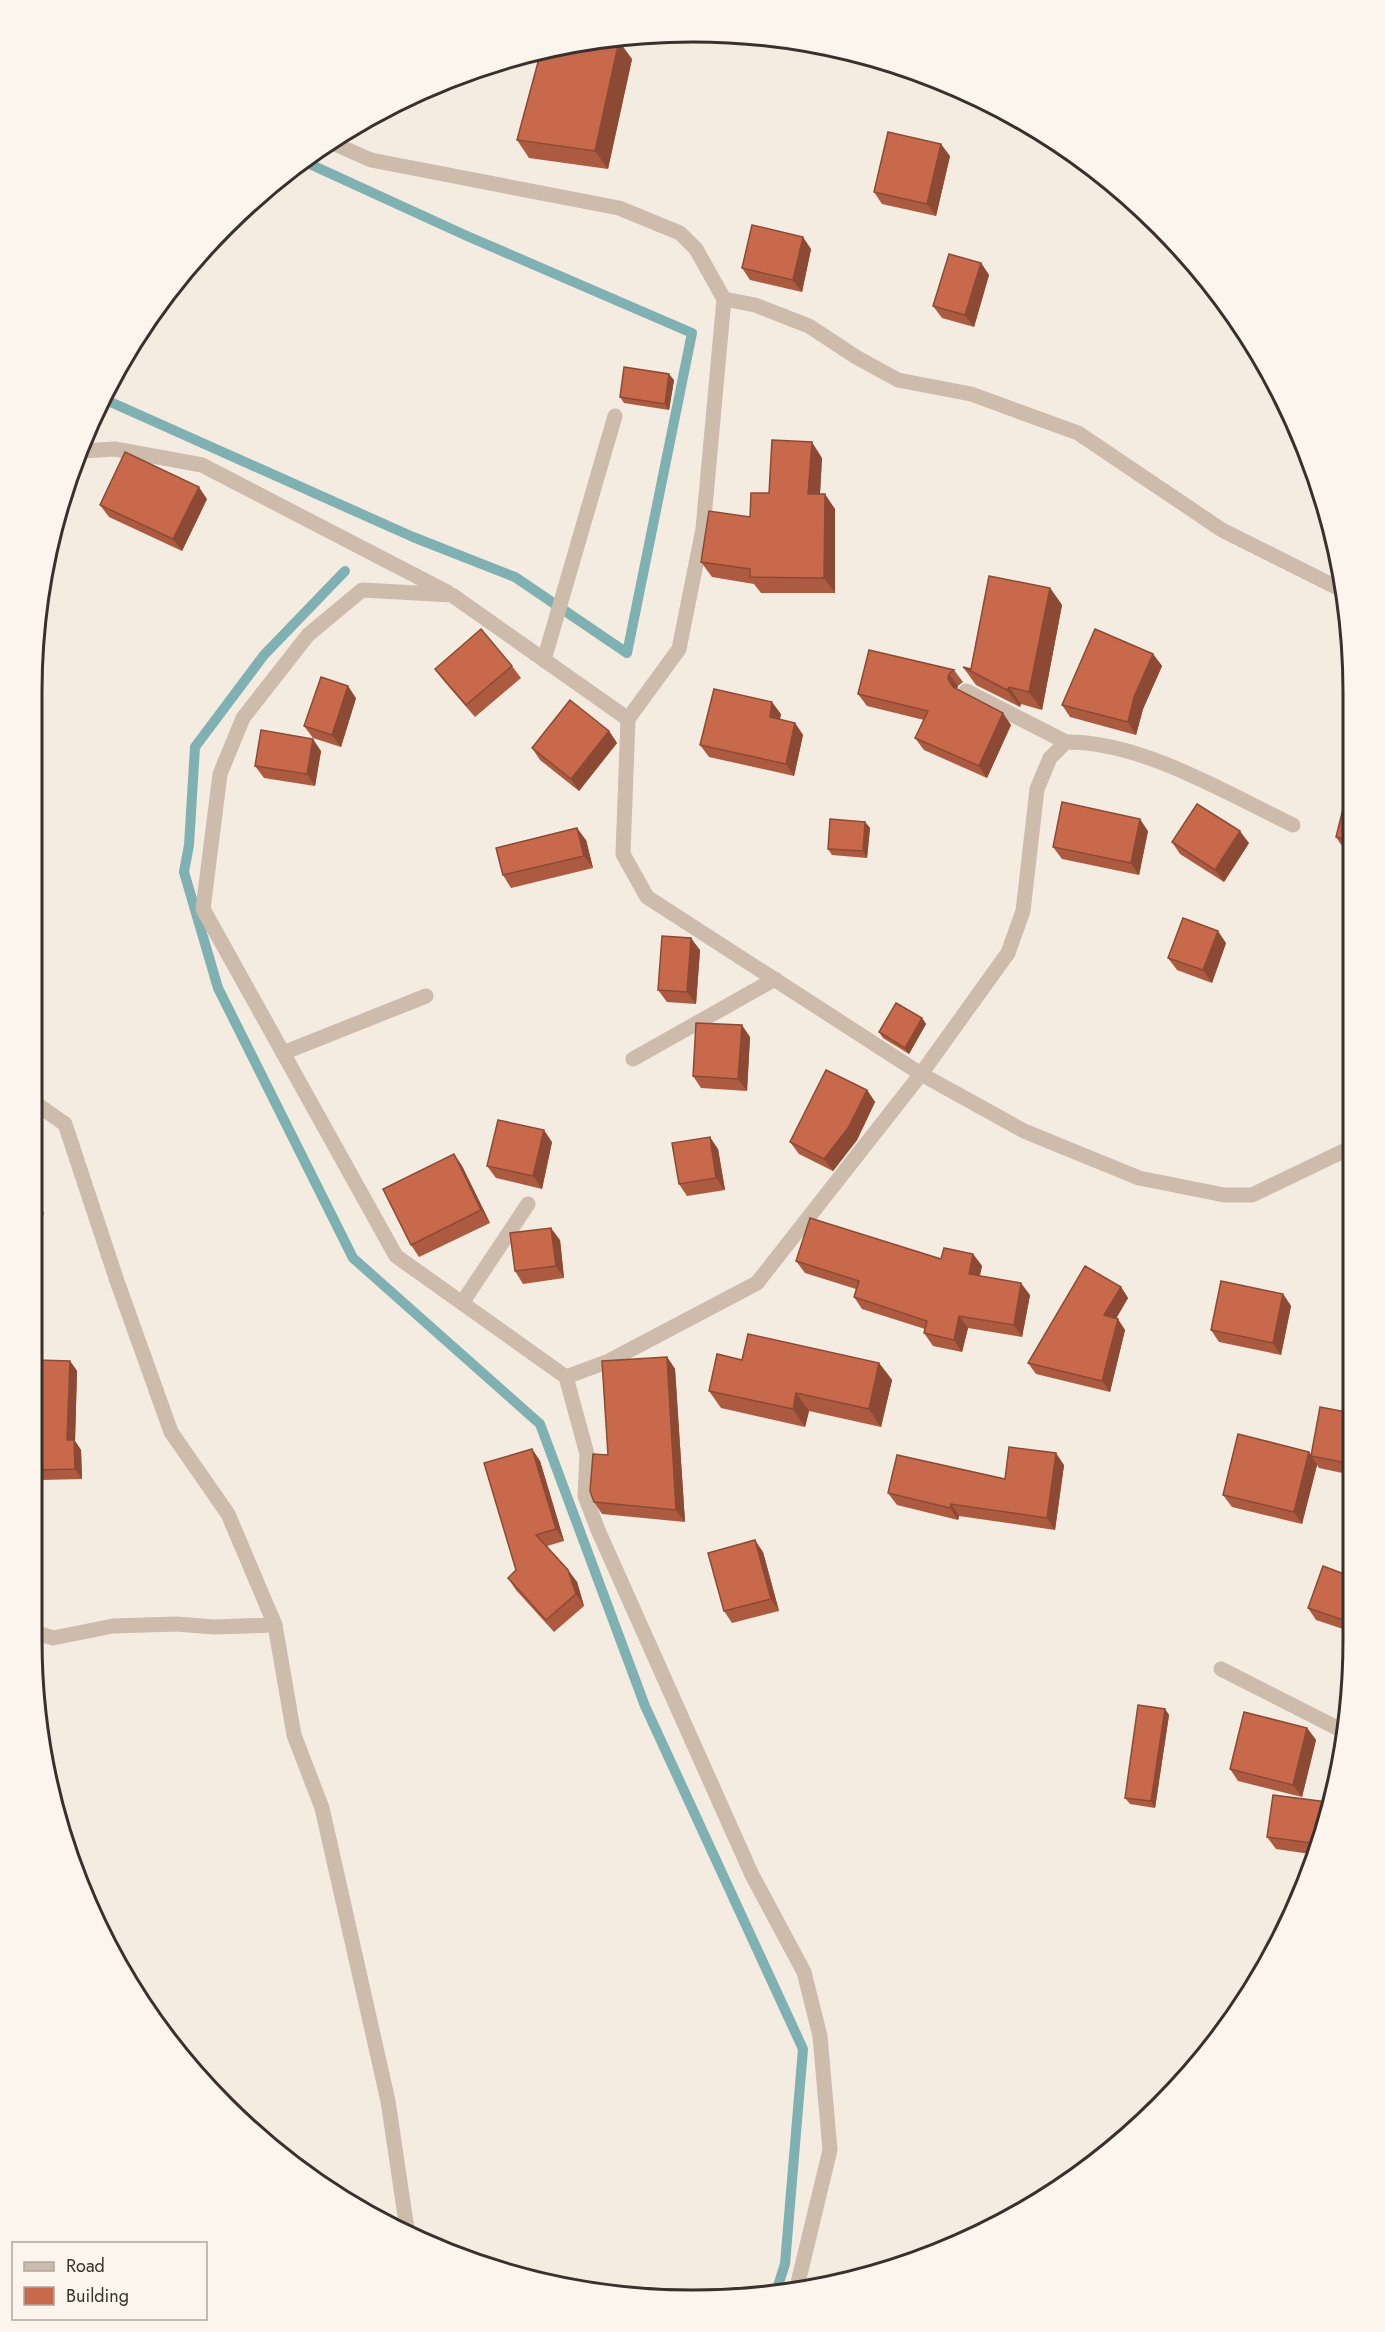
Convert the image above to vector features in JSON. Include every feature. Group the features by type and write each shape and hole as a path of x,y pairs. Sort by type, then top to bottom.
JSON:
{"street":[{"path":"340,146 370,160 619,208 680,233 696,249 724,299 703,529 679,649 628,719 623,854 647,897 921,1074 1024,1131 1139,1178 1224,1195 1252,1195 1343,1151"},
{"path":"724,299 755,306 809,326 856,357 898,380 971,394 1077,434 1222,530 1334,586"},
{"path":"544,660 615,416"},
{"path":"89,451 115,449 202,465 452,595 628,719"},
{"path":"452,595 362,590 308,635 243,718 220,774 203,909 396,1256 566,1377 587,1454 585,1496 598,1530 752,1875 804,1972 820,2036 830,2150 798,2281"},
{"path":"966,691 1066,742 1098,744 1124,750 1173,768 1293,825"},
{"path":"566,1377 609,1361 757,1283 921,1074 1008,953 1023,911 1037,789 1050,758 1066,742"},
{"path":"633,1059 775,979"},
{"path":"283,1053 426,996"},
{"path":"42,1108 65,1124 117,1281 171,1432 228,1514 275,1625 294,1735 322,1808 388,2101 406,2224"},
{"path":"462,1303 528,1204"},
{"path":"42,1635 53,1638 113,1626 275,1625"},
{"path":"1221,1669 1336,1728"}],"building":[{"path":"618,47 595,151 517,140 538,61"},
{"path":"888,132 941,144 927,204 874,192"},
{"path":"752,225 803,237 793,280 742,268"},
{"path":"949,254 981,263 965,315 933,306"},
{"path":"624,367 669,374 665,404 620,397"},
{"path":"772,440 812,442 808,494 825,494 824,578 750,577 750,569 701,562 709,511 750,517 751,493 769,493"},
{"path":"125,452 199,487 173,539 100,505"},
{"path":"989,576 1050,588 1029,692 1009,687 1007,690 963,667 971,669"},
{"path":"481,629 512,666 466,705 435,669"},
{"path":"1095,629 1153,654 1134,697 1128,722 1062,705"},
{"path":"869,650 954,670 949,674 948,679 953,687 1003,713 979,766 915,738 928,711 858,694"},
{"path":"321,677 348,686 332,735 304,726"},
{"path":"714,689 772,702 770,717 795,723 786,764 700,745"},
{"path":"570,700 609,731 571,779 532,748"},
{"path":"261,730 313,739 307,774 255,766"},
{"path":"1062,802 1140,819 1131,863 1053,847"},
{"path":"1197,804 1240,831 1215,870 1172,842"},
{"path":"1343,809 1343,839 1336,837"},
{"path":"830,819 865,822 863,851 828,849"},
{"path":"577,828 584,856 503,875 496,848"},
{"path":"1183,918 1218,931 1203,970 1168,958"},
{"path":"662,936 691,938 687,992 658,990"},
{"path":"896,1003 922,1018 905,1048 879,1032"},
{"path":"696,1023 742,1025 738,1079 693,1076"},
{"path":"826,1070 867,1090 848,1128 824,1159 790,1142"},
{"path":"498,1120 544,1130 533,1176 487,1166"},
{"path":"710,1137 716,1178 679,1184 672,1143"},
{"path":"454,1154 481,1210 411,1245 383,1189"},
{"path":"810,1218 941,1259 944,1248 973,1254 969,1274 1021,1283 1014,1325 959,1316 954,1340 924,1333 927,1321 854,1297 859,1281 796,1261"},
{"path":"551,1228 556,1266 515,1271 510,1233"},
{"path":"1085,1266 1121,1287 1104,1315 1118,1319 1102,1381 1028,1363"},
{"path":"1221,1281 1283,1294 1273,1343 1211,1330"},
{"path":"748,1334 879,1363 869,1409 796,1393 793,1409 709,1391 717,1354 742,1360"},
{"path":"667,1357 676,1510 594,1502 590,1491 593,1454 608,1455 602,1361"},
{"path":"42,1360 70,1361 67,1440 74,1440 75,1469 42,1470"},
{"path":"1320,1407 1343,1411 1343,1462 1311,1456"},
{"path":"1238,1434 1309,1452 1294,1512 1223,1495"},
{"path":"1009,1447 1056,1453 1047,1518 951,1504 950,1508 888,1493 897,1455 1005,1479"},
{"path":"532,1449 556,1529 536,1535 568,1570 576,1594 546,1620 508,1578 516,1570 484,1463"},
{"path":"755,1540 771,1599 724,1611 708,1553"},
{"path":"1323,1566 1343,1574 1343,1620 1308,1608"},
{"path":"1138,1705 1165,1709 1151,1801 1125,1798"},
{"path":"1244,1712 1307,1728 1293,1785 1230,1769"},
{"path":"1273,1795 1323,1801 1310,1843 1267,1837"}],"waterway":[{"path":"111,402 413,537 515,577 627,653 692,333 467,236 312,165"},
{"path":"345,571 264,655 195,747 189,845 184,872 218,988 353,1258 540,1424 645,1706 803,2049 785,2264 779,2284"}]}
